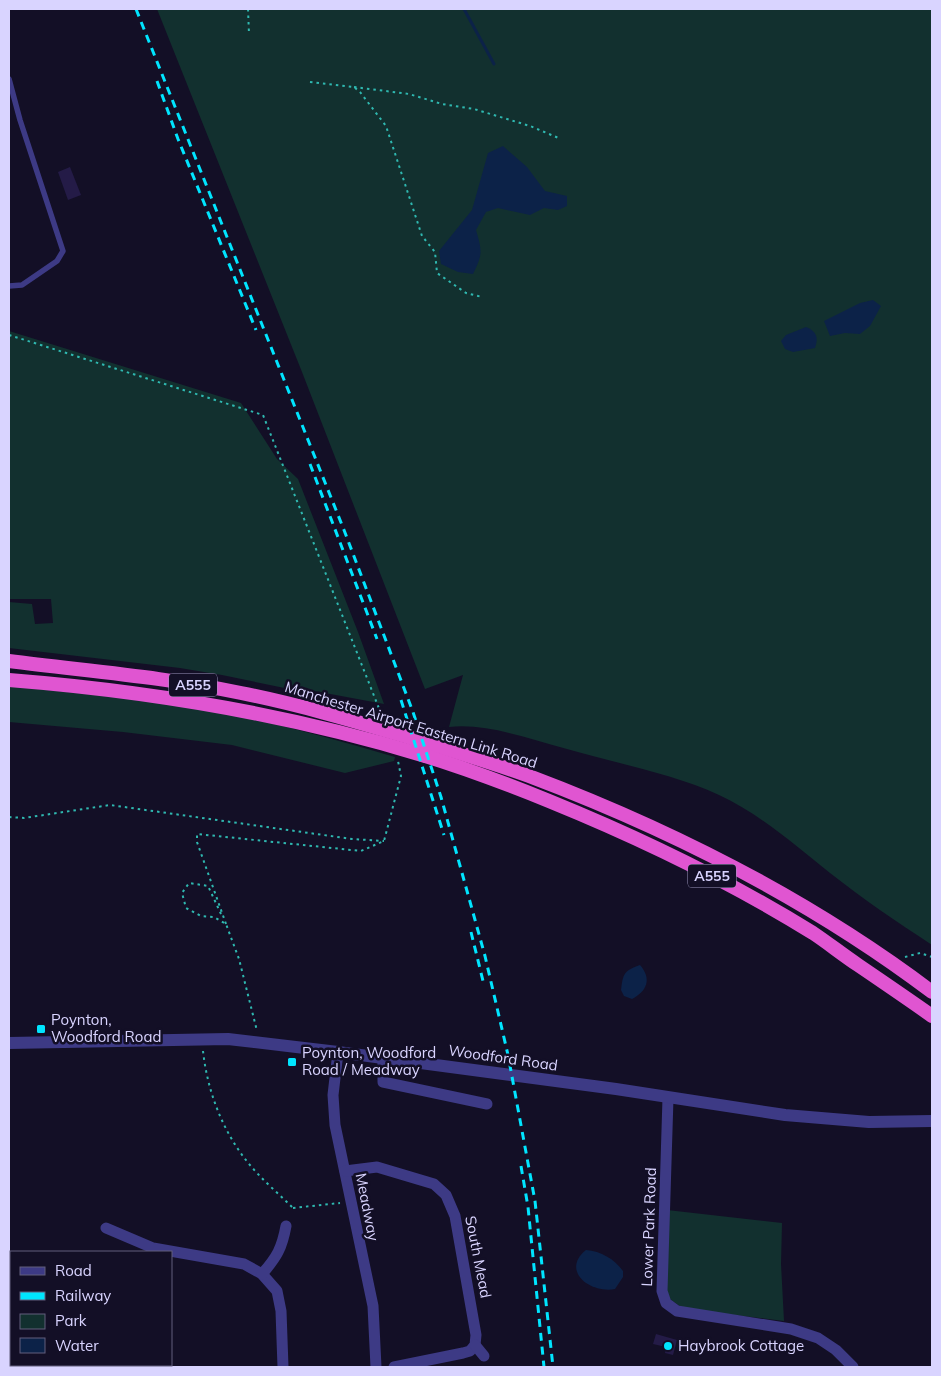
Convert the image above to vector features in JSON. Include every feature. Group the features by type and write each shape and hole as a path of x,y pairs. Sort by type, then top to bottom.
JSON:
{"highway":[{"name":"Manchester Airport Eastern Link Road","path":"9,661 163,680 239,692 305,707 422,755 473,772 588,817 698,868 815,934 932,1016"},
{"name":"Manchester Airport Eastern Link Road","path":"9,680 106,690 241,710 372,734 475,758 528,776 593,802 706,852 825,919 872,949 932,992"}],"street":[{"name":"Woodford Road","path":"9,1043 228,1039 616,1089 785,1115 869,1122 932,1121"},
{"name":"Meadway","path":"338,1052 333,1111 350,1202 373,1306 376,1367"},
{"path":"383,1058 383,1082 487,1104"},
{"name":"Lower Park Road","path":"668,1098 662,1291 666,1303 677,1311 791,1329 818,1338 836,1350 853,1367"},
{"name":"South Mead","path":"344,1170 376,1167 434,1184 446,1195 455,1216 472,1308 476,1335 475,1345"},
{"path":"262,1274 276,1259 284,1238 286,1226"},
{"path":"106,1228 153,1250"},
{"path":"172,1253 244,1264 262,1274 277,1291 281,1311 283,1367"},
{"path":"394,1367 463,1352 470,1350 475,1345 484,1356"}],"lane":[{"path":"9,79 20,120 63,251 57,261 22,285 9,286"}],"path":[{"path":"248,9 249,34"},
{"path":"310,82 409,94 530,126 561,139"},
{"path":"354,87 386,126 422,236 435,252 437,273 466,293 482,297"},
{"path":"9,335 263,415 355,652"},
{"path":"9,817 24,818 110,805 342,837 384,841 361,851 197,834 197,842 239,959 251,999 260,1043"},
{"path":"189,883 208,886 226,924 214,917 201,916 186,908 182,893 189,883"},
{"path":"900,958 920,953 932,957"},
{"path":"201,1039 206,1075 220,1116 233,1140 256,1172 293,1208 350,1202"}],"green space":[{"path":"157,9 932,9 932,945 855,892 749,811 719,795 664,775 508,733 479,727 449,727 463,675 425,689 302,372"},
{"path":"9,331 241,403 277,459 298,479 384,704 309,690 304,692 180,668 9,648 9,602 32,604 35,624 53,623 51,599 9,599"},
{"path":"9,686 202,709 299,730 395,757 394,761 345,773 232,745 123,732 9,722"},
{"path":"667,1210 782,1223 781,1264 784,1321 684,1309 667,1297"}],"water":[{"path":"503,146 527,167 545,191 567,196 567,206 558,210 544,208 530,215 498,208 486,212 476,230 481,252 473,274 458,272 441,264 439,251 472,210 488,153"},
{"path":"873,300 881,306 870,326 860,334 845,333 830,336 824,321 860,303"},
{"path":"806,327 816,335 815,348 793,352 785,349 781,341 786,335"},
{"path":"640,965 644,970 647,980 641,992 632,999 624,996 621,990 623,980 627,971"},
{"path":"586,1250 607,1256 623,1271 623,1277 615,1289 597,1288 588,1284 577,1273 576,1266 579,1258"}],"building":[{"path":"70,167 81,195 68,200 58,172"},
{"name":"Haybrook Cottage","path":"656,1334 677,1340 673,1355 665,1353 666,1347 653,1344"}],"waterway":[{"path":"464,9 494,64"}],"railway":[{"path":"136,9 344,530 413,712 441,797 485,956 508,1055 535,1201 553,1367"},
{"path":"157,81 178,139 256,330"},
{"path":"310,464 377,639"},
{"path":"401,700 444,835"},
{"path":"471,932 484,985"},
{"path":"521,1166 528,1207 544,1367"}],"place":[{"name":"Poynton, Woodford Road","path":"41,1029"},
{"name":"Poynton, Woodford Road / Meadway","path":"292,1062"},
{"name":"Haybrook Cottage","path":"668,1346"}]}
